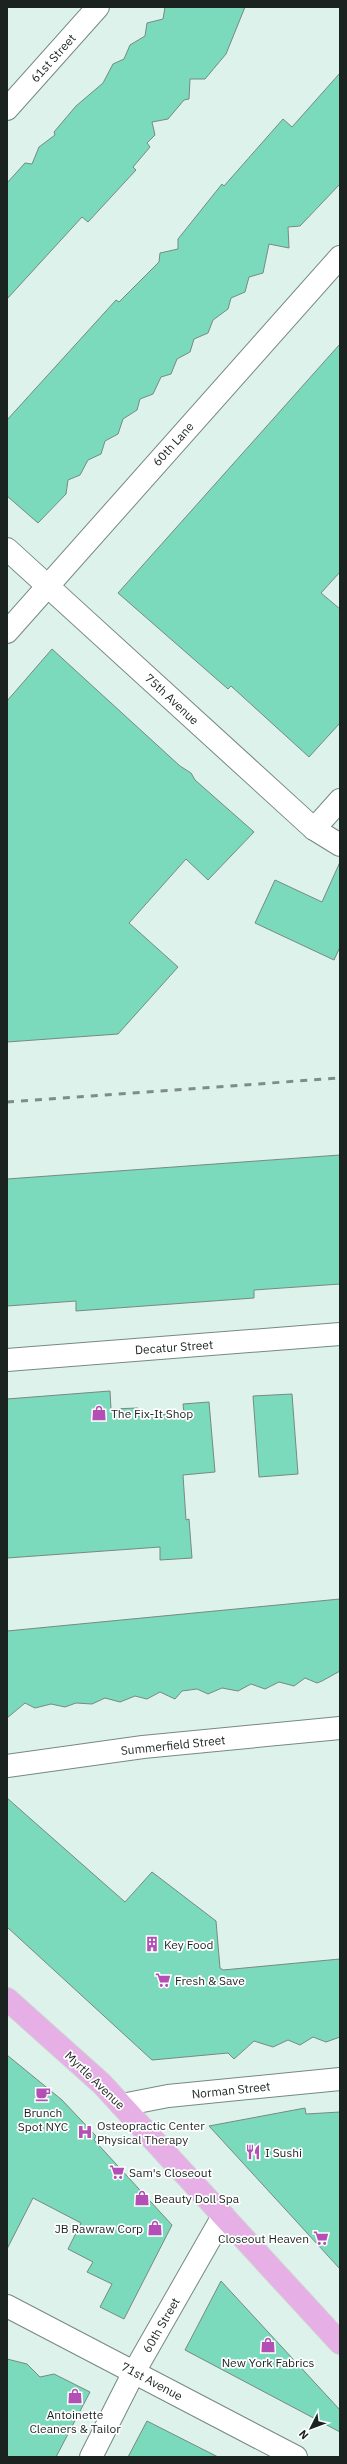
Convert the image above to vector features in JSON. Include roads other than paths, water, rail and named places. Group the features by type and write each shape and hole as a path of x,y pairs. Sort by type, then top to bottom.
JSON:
{"main road":[{"name":"Myrtle Avenue","path":"7,1999 102,2084 340,2343"}],"street":[{"name":"61st Street","path":"7,109 98,7"},
{"name":"60th Lane","path":"7,632 47,585 340,258"},
{"name":"75th Avenue","path":"7,549 314,829 340,845"},
{"path":"314,829 340,800"},
{"name":"Decatur Street","path":"7,1360 340,1334"},
{"name":"Summerfield Street","path":"7,1766 142,1747 340,1728"},
{"name":"Norman Street","path":"122,2105 168,2096 340,2079"},
{"name":"60th Street","path":"91,2457 134,2372 223,2216"},
{"name":"71st Avenue","path":"7,2306 296,2457"}],"railway":[{"path":"7,1102 340,1078"}],"place":[{"name":"The Fix-It Shop","path":"99,1413"},
{"name":"Key Food","path":"152,1944"},
{"name":"Fresh & Save","path":"163,1980"},
{"name":"Brunch Spot NYC","path":"43,2094"},
{"name":"Osteopractic Center Physical Therapy","path":"85,2132"},
{"name":"I Sushi","path":"253,2152"},
{"name":"Sam's Closeout","path":"117,2172"},
{"name":"Beauty Doll Spa","path":"142,2198"},
{"name":"JB Rawraw Corp","path":"155,2228"},
{"name":"Closeout Heaven","path":"321,2238"},
{"name":"New York Fabrics","path":"268,2345"},
{"name":"Antoinette Cleaners & Tailor","path":"75,2396"}]}
